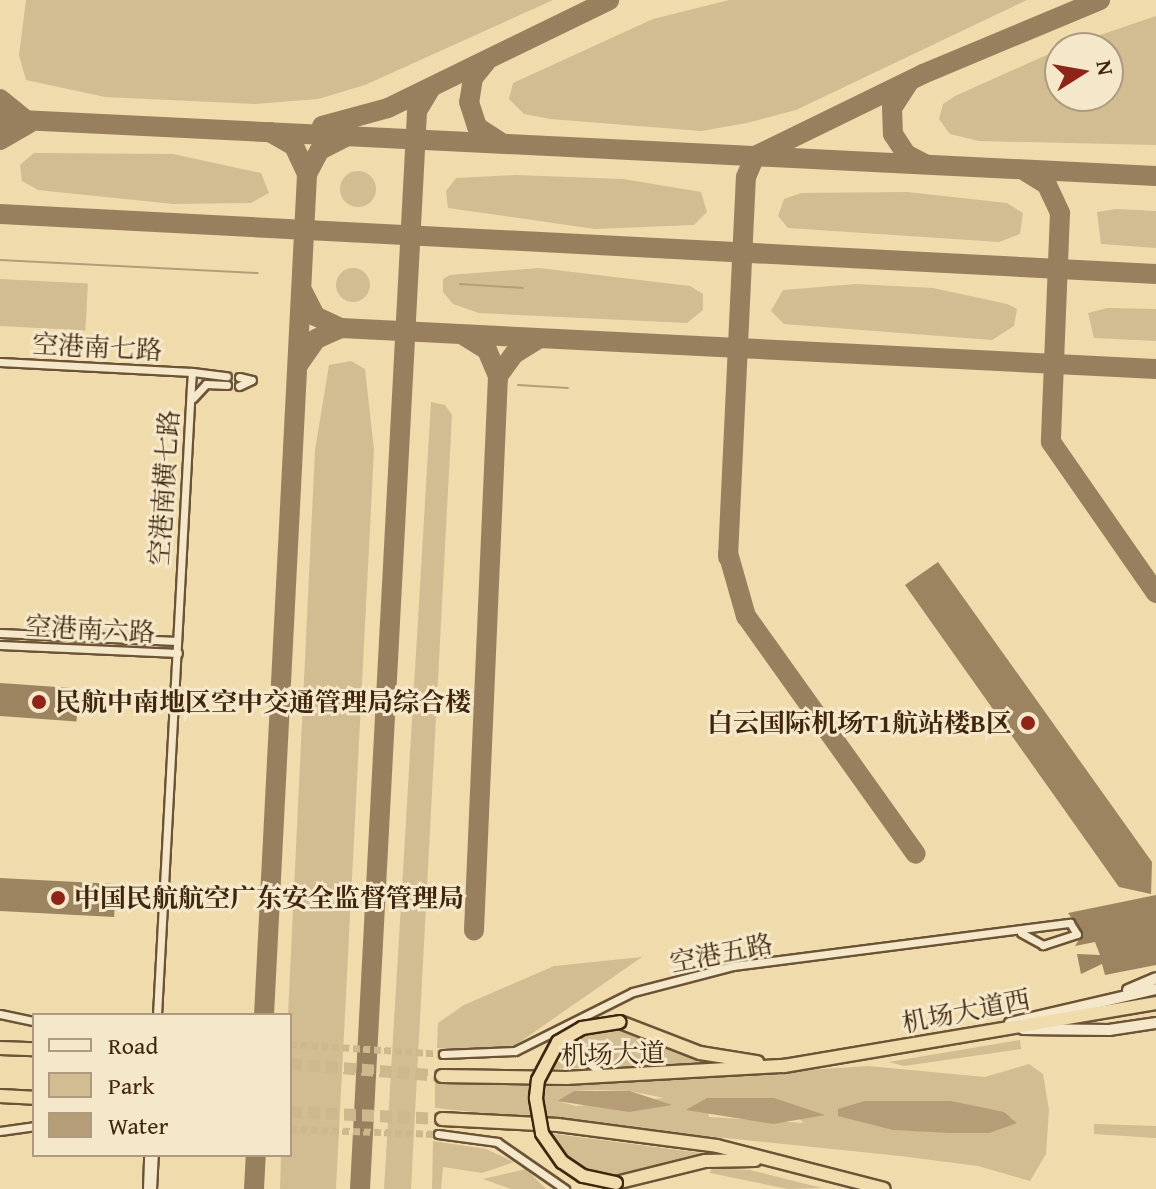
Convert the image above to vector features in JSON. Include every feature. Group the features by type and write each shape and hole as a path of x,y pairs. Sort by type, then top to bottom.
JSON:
{"highway":[{"name":"机场大道西","path":"784,1066 1009,1023 1156,1003"},
{"path":"774,1161 705,1161 616,1183 583,1176 562,1162 542,1133 536,1098 538,1080 558,1042 582,1028 620,1022 700,1053 784,1066"},
{"path":"0,1048 32,1049"},
{"name":"机场大道","path":"442,1076 606,1076 784,1066"},
{"path":"0,1096 32,1098"},
{"path":"442,1119 573,1127 717,1146 884,1189"}],"main road":[{"path":"1104,998 1156,978"},
{"path":"1009,1023 1104,998 1156,989"},
{"path":"990,1027 1085,1031 1156,1023"}],"street":[{"name":"空港南七路","path":"0,362 192,372"},
{"path":"192,372 227,376"},
{"name":"空港南横七路","path":"177,641 192,372"},
{"name":"空港南横七路","path":"177,641 194,392 206,384 227,385"},
{"name":"空港南六路","path":"0,633 177,641"},
{"path":"159,1013 177,641"},
{"name":"空港南六路","path":"0,645 176,653"},
{"path":"1070,923 1077,934 1043,945 1021,933 1070,923"},
{"name":"空港五路","path":"443,1054 500,1055 633,992 723,968 1021,933"},
{"path":"0,1014 32,1021"},
{"path":"573,1019 574,1049"},
{"path":"548,1034 574,1049 606,1076"},
{"path":"0,1131 32,1126"},
{"path":"438,1134 497,1142 565,1189"},
{"path":"150,1189 151,1157"}],"green space":[{"path":"26,0 553,0 365,85 318,99 255,104 105,97 26,80 19,55"},
{"path":"729,0 1027,0 796,110 747,123 701,131 550,119 524,114 509,99 513,83 653,19"},
{"path":"1156,16 1156,145 979,141 950,134 939,119 943,104 955,96 1044,56 1044,112 1124,112 1124,32 1109,32"},
{"path":"34,153 173,154 261,173 269,193 251,203 173,204 38,190 22,181 20,165"},
{"path":"358,171 370,177 376,189 370,201 358,207 346,201 340,189 346,177"},
{"path":"516,175 623,179 701,192 707,212 694,225 595,229 448,208 446,191 456,178"},
{"path":"907,192 1007,203 1023,213 1020,234 999,242 788,228 778,216 784,199 801,193"},
{"path":"1116,209 1156,211 1156,248 1101,244 1097,212"},
{"path":"353,268 365,273 370,285 365,297 353,302 341,297 336,285 341,273"},
{"path":"539,268 690,286 703,294 703,310 687,323 479,313 453,304 443,292 443,279 450,275"},
{"path":"0,279 88,284 85,331 0,326"},
{"path":"855,284 933,288 1007,304 1017,309 1014,326 992,340 784,324 771,311 783,290"},
{"path":"1107,308 1156,309 1156,341 1094,338 1088,313"},
{"path":"351,361 365,369 374,450 336,1189 280,1189 281,1157 292,1157 292,1013 288,1013 315,450 329,365"},
{"path":"431,402 445,405 452,415 411,1189 384,1189"},
{"path":"642,957 517,1044 493,1051 437,1048 438,1023 464,1005 554,966"},
{"path":"612,1027 629,1029 730,1064 546,1069 565,1044"},
{"path":"1020,1040 1021,1049 904,1066 889,1062"},
{"path":"1029,1064 1043,1074 1049,1110 1046,1154 1030,1181 978,1166 900,1156 435,1108 435,1082 566,1086 868,1066 985,1077","holes":["574,1091 630,1091 664,1098 576,1106 557,1101","707,1098 774,1098 804,1123 709,1117","865,1101 951,1101 1014,1119 989,1133 893,1130"]},
{"path":"1094,1124 1156,1126 1156,1138 1094,1134"},
{"path":"547,1133 725,1156 616,1179 586,1172 564,1158"},
{"path":"433,1141 486,1149 514,1162 482,1173 443,1167 441,1189 432,1189"},
{"path":"712,1168 750,1170 822,1188 788,1189 710,1173"},
{"path":"526,1169 546,1189 511,1189 483,1179"}],"water":[{"path":"574,1091 630,1091 672,1105 629,1112 557,1101"},
{"path":"707,1098 774,1098 825,1115 773,1124 686,1110"},
{"path":"865,1101 951,1101 1004,1112 1017,1123 989,1133 950,1133 893,1130 838,1116 838,1109"}],"building":[{"name":"白云国际机场T1航站楼B区","path":"938,562 1152,862 1151,894 1119,887 905,585"},
{"name":"民航中南地区空中交通管理局综合楼","path":"0,683 79,689 77,721 0,716"},
{"name":"中国民航航空广东安全监督管理局","path":"0,878 116,884 114,917 0,911"},
{"path":"1156,895 1156,965 1105,975 1102,964 1081,974 1077,954 1100,955 1095,942 1075,946 1083,933 1068,913"}],"waterway":[{"path":"0,260 258,273"},
{"path":"460,284 523,288"},
{"path":"518,385 568,388"}],"taxiway":[{"path":"322,126 388,108 609,0"},
{"path":"728,557 746,177 755,156 923,74 1100,0"},
{"path":"486,62 473,78 469,102 477,127 500,142"},
{"path":"909,82 892,108 893,134 906,154 925,164"},
{"path":"360,1189 417,111 431,88"},
{"path":"0,99 26,120"},
{"path":"0,119 1156,176"},
{"path":"0,140 30,123"},
{"path":"270,132 294,146 307,174"},
{"path":"264,1013 307,174 320,150 347,136"},
{"path":"1025,171 1047,185 1060,213 1051,442 1156,593"},
{"path":"0,214 1156,274"},
{"path":"303,292 315,316 341,328 1156,369"},
{"path":"298,365 316,339 341,328"},
{"path":"463,335 487,350 498,376 474,930"},
{"path":"498,376 514,354 538,339"},
{"path":"728,553 746,616 916,854"},
{"path":"254,1189 256,1157"}],"tunnel":[{"path":"292,1044 443,1054"},
{"path":"292,1064 442,1076"},
{"path":"292,1112 442,1119"},
{"path":"292,1129 438,1134"}],"place":[{"name":"民航中南地区空中交通管理局综合楼","path":"39,702"},
{"name":"白云国际机场T1航站楼B区","path":"1028,723"},
{"name":"中国民航航空广东安全监督管理局","path":"58,898"}]}
